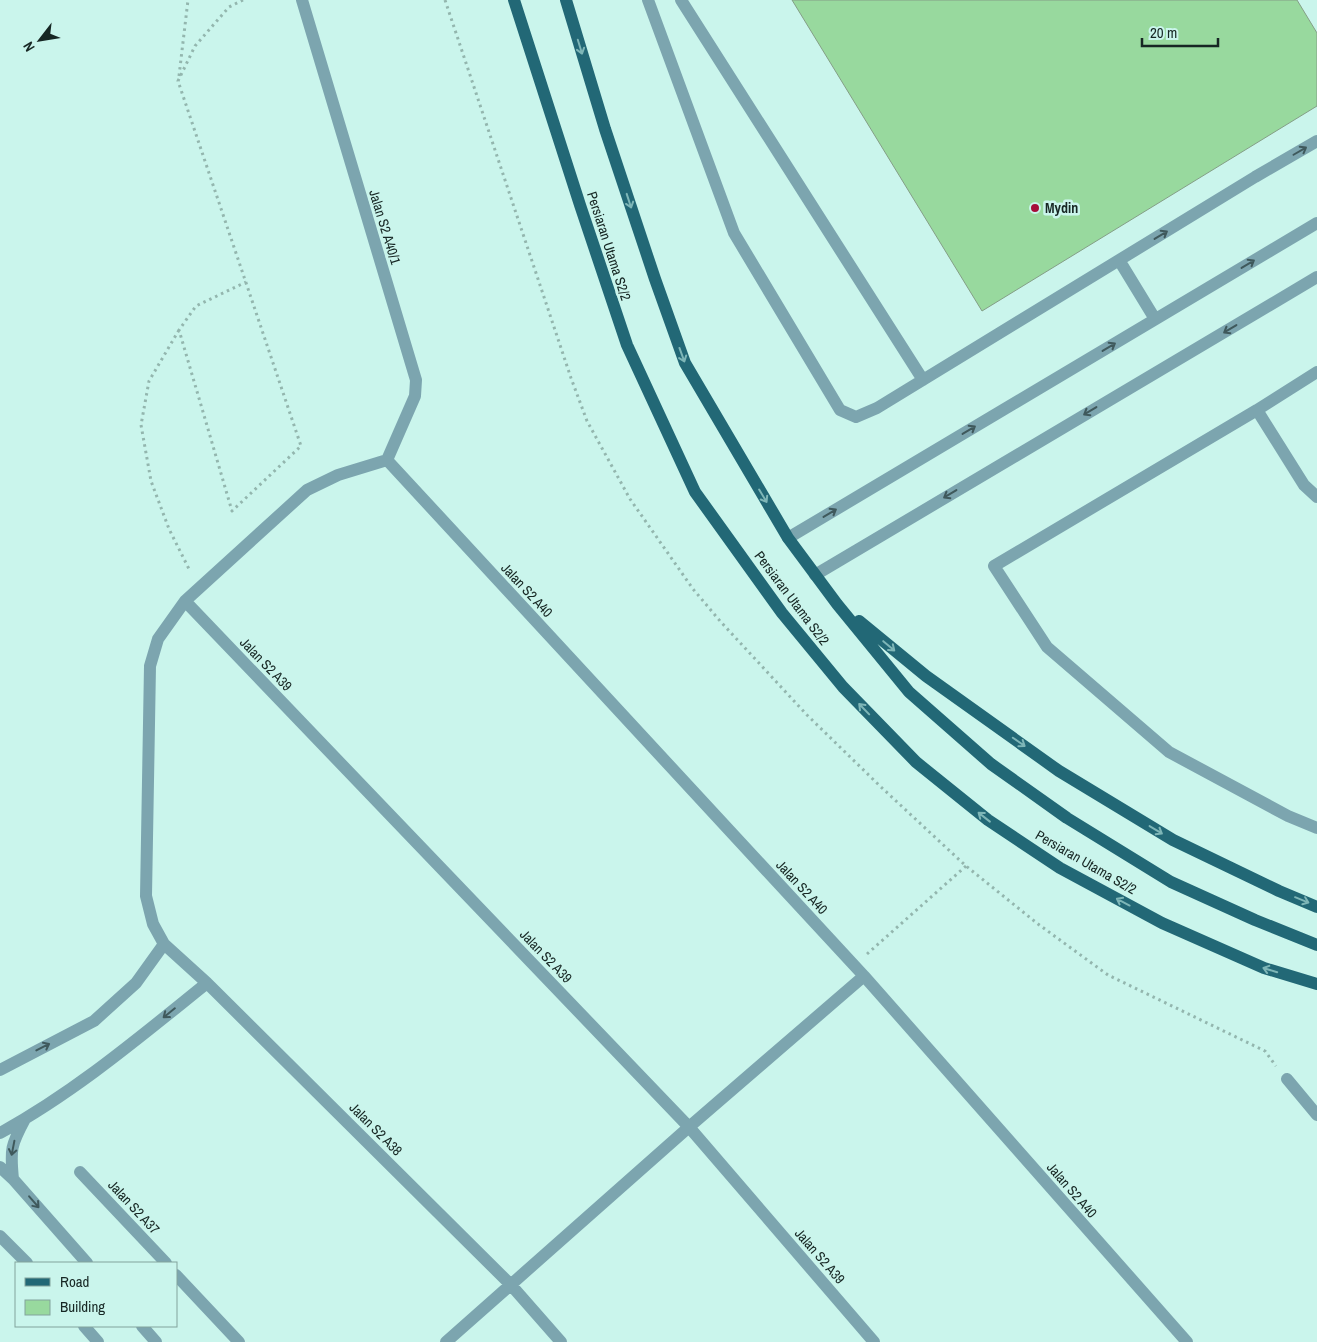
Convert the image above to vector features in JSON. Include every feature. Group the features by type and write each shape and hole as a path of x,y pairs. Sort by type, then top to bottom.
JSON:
{"main road":[{"name":"Persiaran Utama S2/2","path":"514,0 627,345 695,492 782,613 843,686 916,762 988,820 1060,868 1162,923 1264,968 1317,984"},
{"name":"Persiaran Utama S2/2","path":"566,0 605,129 654,279 685,364 788,538 837,604 909,692 991,764 1066,818 1171,882 1255,920 1317,945"},
{"path":"837,604 926,676 1059,771 1173,840 1280,891 1317,906"}],"street":[{"name":"Jalan S2 A40/1","path":"302,0 416,380 415,396 388,460"},
{"path":"648,0 734,233 840,410 856,417 877,408 1317,141"},
{"path":"681,0 922,380"},
{"path":"788,538 1317,223"},
{"path":"1119,260 1155,319"},
{"path":"814,574 1317,277"},
{"path":"1317,372 1257,410 994,566 1047,647 1169,752 1288,816 1317,828"},
{"path":"1257,410 1304,485 1317,497"},
{"path":"0,1070 94,1021 136,983 164,944 153,924 146,896 150,666 158,639 186,601 307,490 338,475 388,460"},
{"name":"Jalan S2 A40","path":"388,460 864,976 1186,1342"},
{"name":"Jalan S2 A39","path":"186,601 689,1127 874,1342"},
{"name":"Jalan S2 A38","path":"164,944 207,982 511,1285 561,1342"},
{"path":"446,1342 689,1127 864,976"},
{"path":"0,1133 25,1119 118,1056 207,982"},
{"path":"1287,1079 1317,1115"},
{"path":"13,1179 12,1150 15,1138 25,1119"},
{"path":"0,1167 13,1179 86,1262"},
{"name":"Jalan S2 A37","path":"80,1172 165,1262"},
{"path":"0,1236 25,1262"},
{"path":"178,1277 239,1342"},
{"path":"85,1327 98,1342"},
{"path":"143,1327 156,1342"}],"path":[{"path":"179,330 232,511 301,446 178,81 188,0"},
{"path":"178,81 195,46 229,7 243,0"},
{"path":"199,589 169,529 151,481 141,425 149,381 179,330 196,306 246,282"},
{"path":"854,966 966,866"}],"building":[{"name":"Mydin","path":"792,0 1297,0 1317,33 1317,106 982,311"}],"place":[{"name":"Mydin","path":"1035,208"}]}
